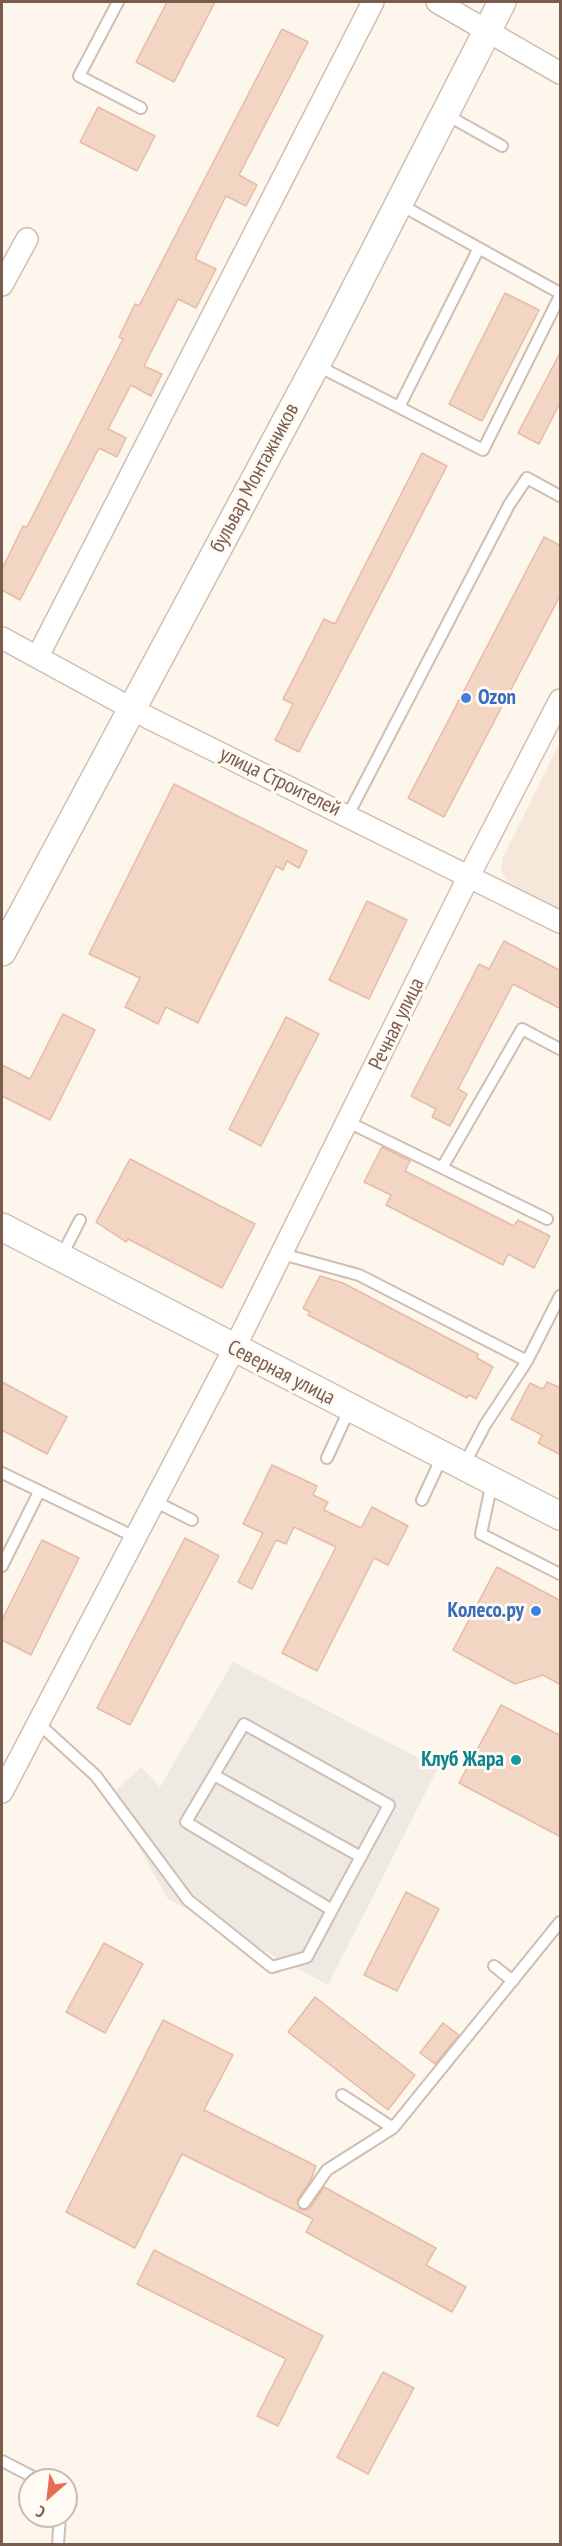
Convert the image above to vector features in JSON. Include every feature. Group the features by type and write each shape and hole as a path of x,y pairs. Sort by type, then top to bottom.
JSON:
{"street":[{"path":"38,656 373,2"},
{"path":"437,2 561,73"},
{"name":"бульвар Монтажников","path":"2,952 316,365 502,2"},
{"path":"2,285 27,239"},
{"name":"улица Строителей","path":"2,638 132,708 561,922"},
{"name":"Речная улица","path":"2,1792 234,1349 469,876 561,700"},
{"name":"Северная улица","path":"2,1227 492,1482 559,1512"}],"lane":[{"path":"118,2 79,76 141,108"},
{"path":"445,114 501,146"},
{"path":"316,365 483,450 561,294 399,204"},
{"path":"399,407 479,248"},
{"path":"348,814 509,505 527,478 561,496"},
{"path":"443,1166 522,1029 561,1049"},
{"path":"348,1122 443,1166 547,1219"},
{"path":"60,1258 80,1220"},
{"path":"282,1254 359,1275 527,1361"},
{"path":"423,1500 485,1425 527,1361 561,1296"},
{"path":"327,1458 350,1408"},
{"path":"2,1473 135,1537"},
{"path":"492,1482 481,1534 561,1574"},
{"path":"2,1566 39,1492"},
{"path":"154,1501 192,1520"},
{"path":"38,1723 96,1776 188,1900 272,1967 307,1957 389,1805 244,1724 186,1822 332,1910"},
{"path":"214,1775 361,1857"},
{"path":"304,2203 327,2170 393,2128 561,1922"},
{"path":"494,1966 513,1981"},
{"path":"342,2095 393,2128"},
{"path":"2,2461 18,2469"},
{"path":"58,2544 59,2528"}],"shaded area":[{"path":"560,742 560,910 508,882 501,872 502,859"},
{"path":"233,1662 438,1768 328,1985 168,1899 110,1796 141,1767 160,1787"}],"building":[{"path":"167,2 215,2 174,82 136,62"},
{"path":"282,29 308,42 239,175 257,185 246,206 226,196 195,259 216,269 196,308 178,299 144,366 162,374 151,396 131,385 108,429 126,438 117,457 99,448 20,600 2,590 2,569 23,526 27,527 123,339 119,337 135,304 139,306"},
{"path":"98,107 155,136 137,171 80,142"},
{"path":"505,293 539,310 482,421 449,404"},
{"path":"561,351 561,401 539,444 518,433"},
{"path":"422,453 447,466 299,752 275,740 293,704 283,699 324,619 335,624"},
{"path":"544,537 561,546 561,594 444,817 408,798"},
{"path":"174,784 307,851 299,868 287,861 283,870 276,866 198,1023 166,1007 158,1024 125,1007 140,978 89,954"},
{"path":"367,901 407,920 369,999 329,980"},
{"path":"504,941 561,971 561,1009 513,984 458,1089 467,1094 450,1126 432,1117 436,1109 411,1096 479,964 489,969"},
{"path":"63,1014 95,1030 50,1120 2,1096 2,1065 30,1079"},
{"path":"286,1017 319,1034 261,1146 229,1129"},
{"path":"382,1147 410,1161 405,1171 514,1226 518,1220 550,1236 534,1268 508,1254 503,1265 386,1205 391,1195 364,1182"},
{"path":"130,1159 255,1224 222,1288 128,1239 126,1242 96,1222"},
{"path":"320,1276 343,1283 478,1354 477,1358 493,1367 476,1399 469,1395 467,1398 308,1315 310,1312 303,1308"},
{"path":"2,1382 67,1417 47,1454 2,1430"},
{"path":"547,1382 561,1388 561,1455 538,1443 542,1435 511,1419 530,1383 544,1388"},
{"path":"272,1465 317,1486 313,1495 328,1502 324,1510 361,1528 372,1507 408,1526 388,1565 374,1558 317,1671 282,1653 336,1547 294,1527 286,1544 276,1540 252,1589 238,1582 263,1533 243,1524"},
{"path":"185,1538 219,1556 130,1725 97,1708"},
{"path":"42,1540 79,1558 31,1655 2,1640 2,1620"},
{"path":"497,1567 561,1601 561,1685 543,1675 515,1684 453,1650"},
{"name":"Клуб Жара","path":"501,1705 561,1736 561,1837 459,1783"},
{"path":"406,1892 439,1909 397,1991 364,1975"},
{"path":"104,1943 143,1964 105,2033 66,2012"},
{"path":"315,1997 415,2075 388,2110 288,2032"},
{"path":"163,2020 233,2055 204,2110 316,2166 311,2180 298,2199 299,2209 310,2208 324,2187 436,2248 426,2265 466,2287 452,2312 306,2232 313,2219 182,2154 135,2248 66,2212"},
{"path":"443,2023 459,2035 435,2064 420,2053"},
{"path":"154,2250 323,2336 278,2426 257,2416 286,2359 137,2284"},
{"path":"383,2372 414,2388 368,2474 337,2457"}],"place":[{"name":"Ozon","path":"466,698"},
{"name":"Колесо.ру","path":"536,1611"},
{"name":"Клуб Жара","path":"516,1760"}]}
